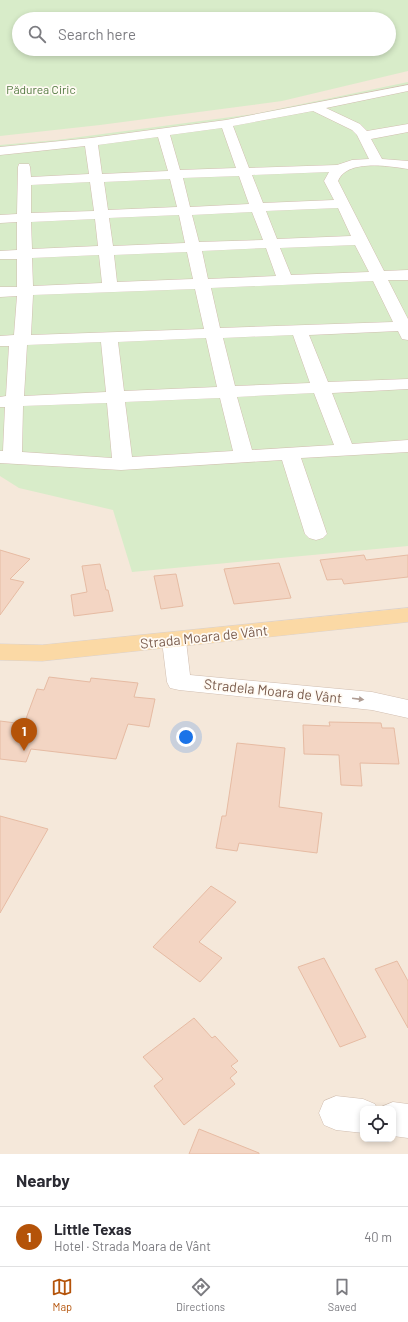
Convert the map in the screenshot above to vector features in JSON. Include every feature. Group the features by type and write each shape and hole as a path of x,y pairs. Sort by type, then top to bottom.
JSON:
{"main road":[{"name":"Strada Moara de Vânt","path":"0,652 42,653 174,641 408,615"}],"street":[{"path":"0,151 91,142 226,124 408,88"},
{"path":"313,107 356,126 363,135 377,162"},
{"path":"226,124 285,280"},
{"path":"363,135 372,135 408,128"},
{"path":"163,132 186,211 203,283 212,333 244,457"},
{"path":"91,142 98,177 110,287"},
{"path":"24,149 25,218 22,340 17,346 7,402 6,457 121,464 408,446"},
{"path":"25,181 244,171 338,169 360,163 377,162 408,165"},
{"path":"0,341 299,330 406,329 330,181 332,175 338,169"},
{"path":"0,218 342,204"},
{"path":"0,255 360,240"},
{"path":"0,292 408,275"},
{"path":"299,330 345,450"},
{"path":"109,336 122,457 121,464"},
{"path":"7,402 408,384"},
{"path":"290,454 316,534"},
{"name":"Stradela Moara de Vânt","path":"174,641 179,682 351,698 408,709"},
{"path":"396,1119 408,1121"}],"shaded area":[{"path":"408,64 408,1154 0,1154 0,116"}],"green space":[{"name":"Pădurea Ciric","path":"0,0 408,0 408,71 282,101 100,125 0,136"},
{"path":"408,82 408,546 132,572 113,510 19,488 0,476 0,145 57,140 254,114"}],"building":[{"path":"0,550 30,559 10,579 24,582 0,615"},
{"path":"364,555 366,560 408,555 408,577 344,584 342,579 327,580 320,560"},
{"path":"279,563 291,598 234,604 224,569"},
{"path":"100,564 113,611 74,616 71,595 87,592 82,566"},
{"path":"176,574 183,606 161,609 154,576"},
{"path":"49,677 90,682 91,678 138,683 134,697 155,699 149,727 128,724 116,759 31,749 26,762 0,759 0,721 24,724 37,689 44,690"},
{"path":"329,722 381,723 382,728 394,728 399,764 360,763 362,786 341,785 339,755 304,754 303,725 330,726"},
{"path":"237,743 285,748 279,807 322,813 317,853 239,843 237,851 216,848 222,816 226,816"},
{"path":"0,816 48,829 0,913"},
{"path":"211,886 236,902 199,942 222,958 200,982 153,947"},
{"path":"324,958 366,1037 340,1047 298,967"},
{"path":"397,961 408,981 408,1028 375,969"},
{"path":"194,1018 212,1038 215,1036 238,1061 231,1066 237,1072 230,1078 235,1084 184,1125 154,1086 163,1079 143,1057"},
{"path":"199,1129 259,1153 259,1154 189,1154"}],"place":[{"name":"Little Texas","path":"24,751"}]}
